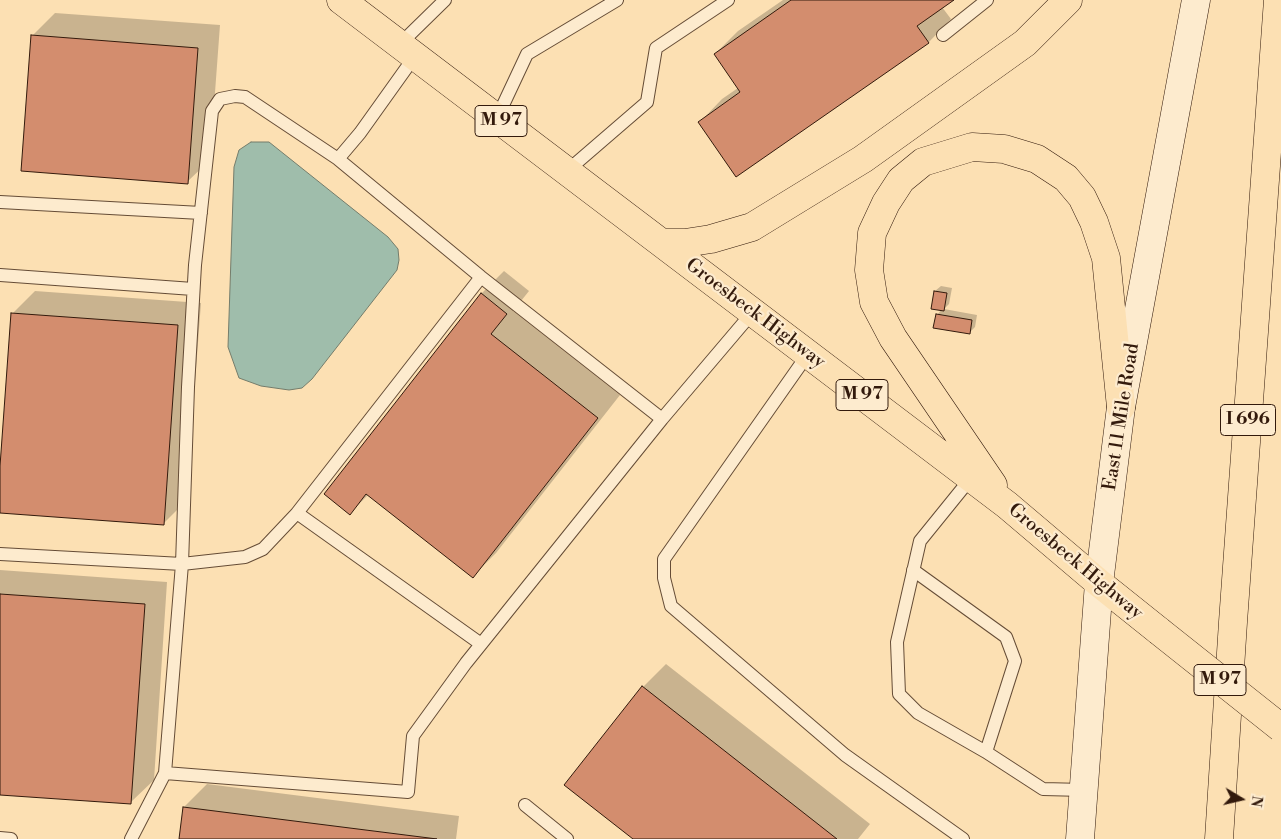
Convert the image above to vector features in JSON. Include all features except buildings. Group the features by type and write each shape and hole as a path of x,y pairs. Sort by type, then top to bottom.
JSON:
{"main road":[{"name":"Groesbeck Highway","path":"341,0 1007,505 1099,583 1281,728"},
{"path":"662,242 685,243 752,227 863,159 1025,43 1068,0"},
{"name":"East 11 Mile Road","path":"1080,839 1099,583 1121,407 1196,0"},
{"name":"I 696","path":"1219,839 1278,0"},
{"path":"1007,505 893,338 874,302 869,270 872,233 886,203 901,180 923,162 972,147 1004,149 1028,156 1066,178 1082,197 1094,222 1106,258 1121,407"}],"lane":[{"path":"338,159 360,133 408,50 445,0"},
{"path":"497,118 527,54 618,0"},
{"path":"567,171 648,102 656,48 728,0"},
{"path":"943,35 987,0"},
{"path":"131,839 165,773 182,564 193,289 212,111 220,100 235,96 245,97 338,159 481,277 662,419"},
{"path":"0,202 201,213"},
{"path":"0,275 193,289"},
{"path":"0,554 182,564 245,557 263,549 297,513 481,277"},
{"path":"165,773 408,792 412,736 481,644 662,419 752,313"},
{"path":"808,354 664,559 664,578 671,606 845,755 963,839"},
{"path":"971,478 920,541 897,642 899,694 918,713 986,752 1042,789 1084,790"},
{"path":"297,513 481,644"},
{"path":"913,570 1006,637 1015,661 986,752"},
{"path":"525,805 567,839"},
{"path":"0,838 11,839"}],"shaded area":[{"path":"251,142 269,142 388,237 398,249 399,260 397,270 312,379 302,388 289,390 261,386 239,378 228,347 234,167 239,150"}]}
